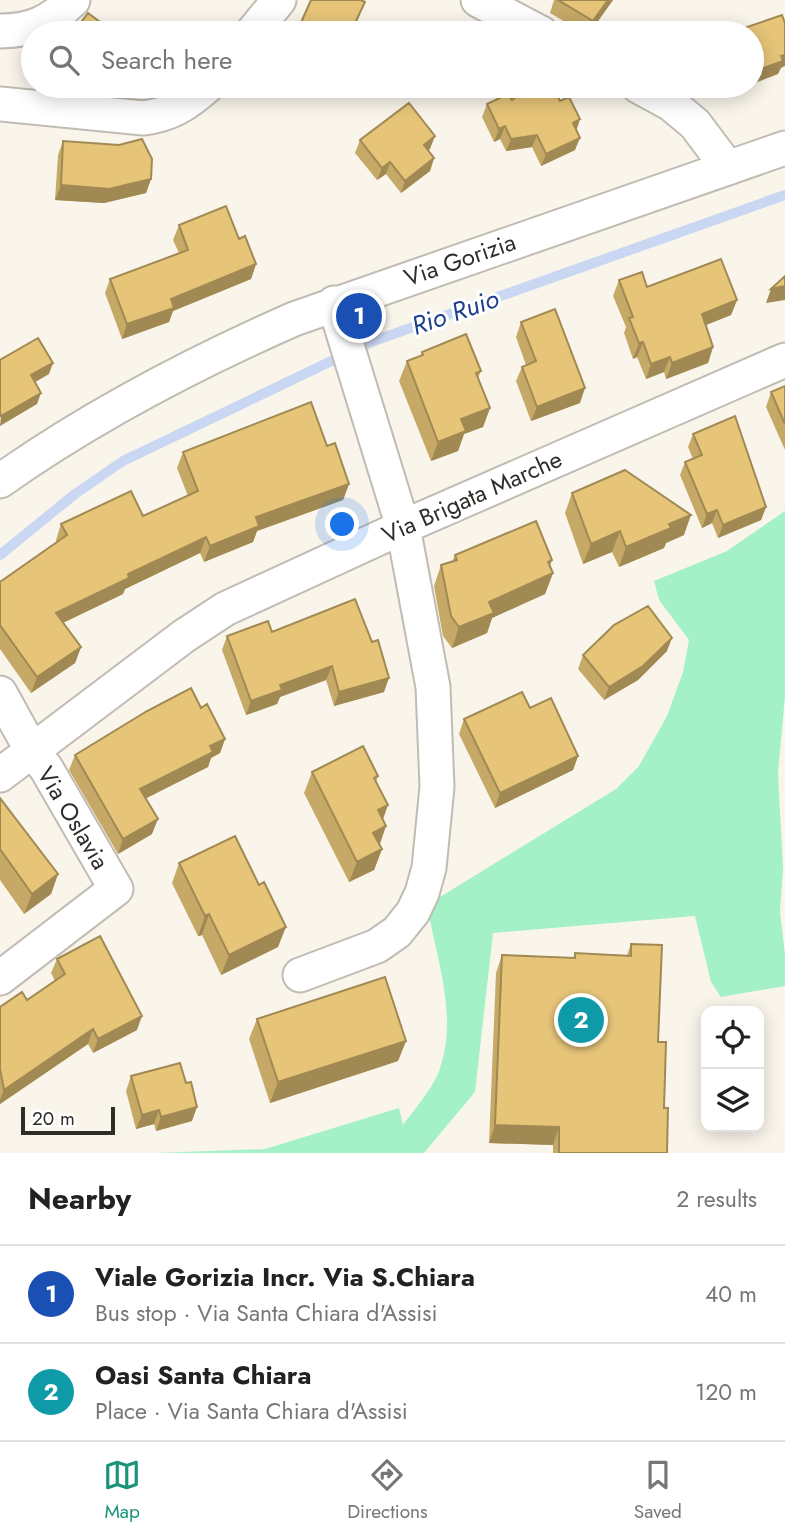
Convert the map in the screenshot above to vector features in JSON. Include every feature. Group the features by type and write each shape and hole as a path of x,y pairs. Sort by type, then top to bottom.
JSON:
{"street":[{"path":"46,21 54,18 73,0"},
{"path":"262,21 279,0"},
{"path":"483,1 519,21"},
{"path":"0,31 21,31"},
{"path":"0,104 143,118 162,116 188,104 194,98"},
{"path":"660,98 695,124 728,168"},
{"name":"Via Gorizia","path":"0,481 150,388 229,348 339,318 785,148"},
{"path":"300,975 377,946 397,932 413,912 429,868 437,787 433,688 403,527 339,318"},
{"name":"Via Brigata Marche","path":"0,775 184,636 225,609 403,527 785,360"},
{"name":"Via Oslavia","path":"0,693 32,751 46,768 116,888 0,978"}],"green space":[{"path":"785,511 785,696 778,773 783,869 780,911 785,986 721,997 711,982 695,916 493,933 475,1092 424,1153 156,1153 265,1149 399,1108 403,1125 432,1084 445,1051 447,1030 444,988 427,905 616,789 639,766 667,716 683,672 689,640 659,600 654,581 727,551"}],"building":[{"path":"311,0 365,2 356,21 302,21"},
{"path":"558,0 608,0 593,21"},
{"path":"88,13 99,21 82,21"},
{"path":"782,15 785,23 785,55 781,56 783,61 764,68 764,21"},
{"path":"500,98 559,98 560,101 570,98 580,119 573,123 580,138 546,154 537,135 511,139 505,126 499,129 487,104"},
{"path":"409,103 435,136 424,145 434,158 405,181 390,162 382,168 360,140"},
{"path":"142,139 152,159 151,179 109,189 61,185 63,141 119,145"},
{"path":"226,206 239,239 245,236 256,264 171,299 174,308 127,324 110,279 188,250 179,225"},
{"path":"721,259 737,300 702,314 713,347 672,363 670,357 651,364 643,342 639,343 629,318 633,317 619,280 642,272 647,287"},
{"path":"785,276 785,286 771,289"},
{"path":"555,309 585,388 537,407 522,367 536,361 521,322"},
{"path":"466,334 481,371 476,373 490,408 461,419 466,431 438,442 407,361"},
{"path":"38,338 53,363 31,375 41,393 1,416 0,360"},
{"path":"785,386 785,424 771,392"},
{"path":"311,402 327,446 335,443 349,484 256,517 259,526 210,546 206,537 128,574 129,578 56,613 81,647 37,677 0,625 0,582 67,535 61,524 131,491 143,516 198,491 183,452"},
{"path":"735,416 766,507 723,525 717,510 707,514 685,462 702,455 693,434"},
{"path":"625,470 691,515 669,524 671,528 626,547 620,531 591,544 572,493"},
{"path":"536,521 552,560 548,562 553,573 489,602 494,613 459,627 451,616 441,565 457,560 455,555"},
{"path":"355,599 372,642 378,640 389,678 339,692 332,666 280,685 282,690 251,701 227,636 268,621 272,632"},
{"path":"648,606 672,638 643,666 609,687 583,655 614,625"},
{"path":"191,688 201,708 207,704 225,739 210,746 213,752 140,789 158,819 123,839 75,755"},
{"path":"522,692 530,708 551,698 578,756 500,793 464,719"},
{"path":"363,746 378,776 374,778 388,805 378,810 386,826 373,833 382,849 357,862 312,772"},
{"path":"0,798 58,874 32,894 0,849"},
{"path":"235,836 259,885 264,882 286,927 229,955 209,914 205,916 179,863"},
{"path":"100,936 142,1016 98,1039 93,1029 4,1090 0,1069 0,1007 22,992 27,1000 65,974 57,959"},
{"path":"631,944 662,945 658,1042 666,1042 664,1108 668,1108 667,1153 559,1153 559,1127 495,1125 502,955 575,958 575,953 631,956"},
{"path":"385,977 406,1041 278,1082 257,1019"},
{"path":"180,1063 186,1083 191,1082 197,1107 161,1117 159,1110 142,1115 131,1076"}],"waterway":[{"name":"Rio Ruio","path":"0,555 75,494 123,461 371,342 785,195"}],"place":[{"name":"Viale Gorizia Incr. Via S.Chiara","path":"359,316"},
{"name":"Oasi Santa Chiara","path":"581,1020"}]}
